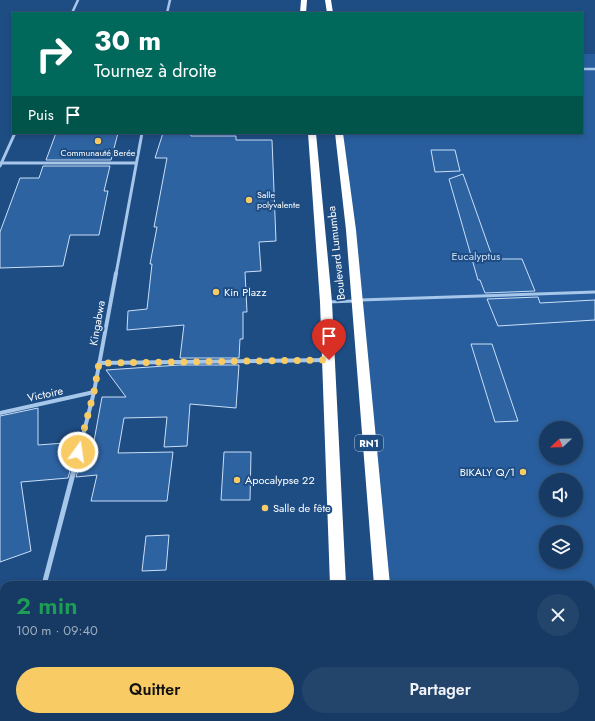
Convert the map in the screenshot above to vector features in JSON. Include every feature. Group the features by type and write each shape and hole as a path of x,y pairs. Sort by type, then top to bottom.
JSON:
{"highway":[{"path":"303,12 304,0"},
{"path":"328,0 330,12"},
{"name":"Boulevard Lumumba","path":"312,134 326,302 338,581"},
{"name":"Boulevard Lumumba","path":"339,134 357,300 382,581"}],"street":[{"path":"72,12 78,0"},
{"path":"167,12 170,0"},
{"path":"583,69 595,69"},
{"path":"15,134 1,165 136,163"},
{"name":"Kingabwa","path":"45,581 94,392 142,134"},
{"path":"99,363 329,360"},
{"name":"Victoire","path":"0,413 94,392"}],"lane":[{"path":"326,302 595,292"}],"green space":[{"name":"Eucalyptus","path":"583,54 595,54 595,581 382,581 339,134 583,134"}],"building":[{"path":"56,134 118,134 111,160 46,160"},
{"path":"163,134 190,134 191,136 236,136 236,140 272,140 276,241 259,242 261,271 245,272 247,312 243,312 243,339 240,339 239,358 180,358 184,325 127,330 128,311 147,309 152,264 150,264 157,227 154,227 167,158 155,158"},
{"path":"431,150 455,150 460,171 435,172"},
{"path":"43,166 110,166 104,191 108,191 99,235 70,235 63,266 0,268 0,232 20,178 39,178"},
{"path":"463,174 493,259 522,259 535,291 485,293 480,280 478,280 449,179"},
{"path":"538,297 540,303 595,300 595,320 498,326 487,299"},
{"path":"471,344 492,344 518,421 495,422"},
{"path":"179,365 239,365 236,408 190,404 187,446 164,447 167,417 124,418 118,453 173,452 167,501 91,501 97,475 76,477 85,442 94,441 102,397 126,397 106,370"},
{"path":"38,408 38,445 78,442 68,478 21,482 31,551 0,562 0,416"},
{"name":"Apocalypse 22","path":"224,452 251,452 250,500 221,500"},
{"path":"169,535 166,570 142,571 146,536"}],"place":[{"name":"Communauté Berée","path":"98,141"},
{"name":"Salle polyvalente","path":"249,200"},
{"name":"Kin Plazz","path":"216,292"},
{"name":"BIKALY Q/1","path":"523,472"},
{"name":"Apocalypse 22","path":"237,480"},
{"name":"Salle de fête","path":"265,508"}],"route":[{"path":"78,452 94,392 99,363 329,360"}]}
